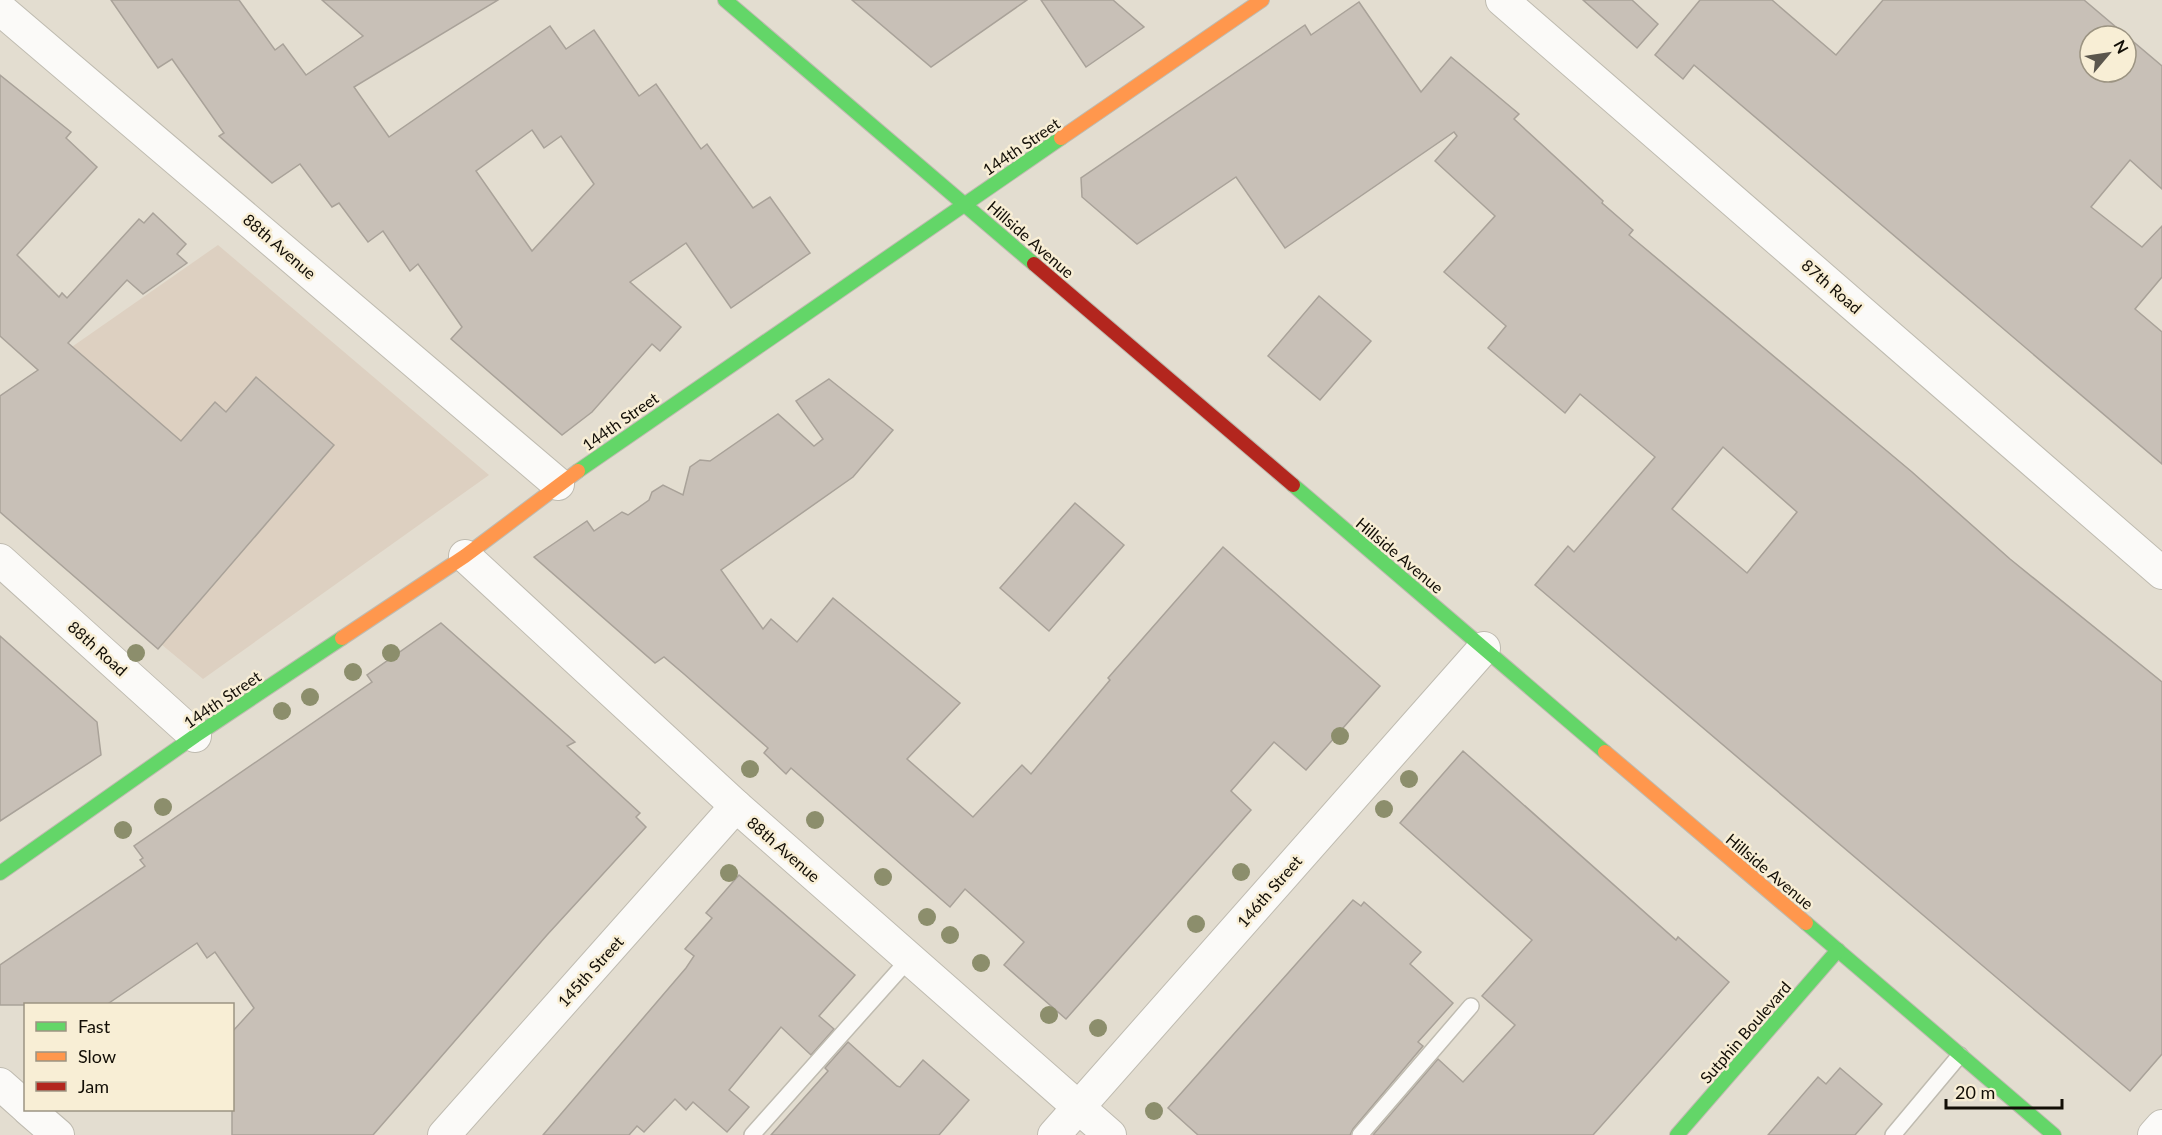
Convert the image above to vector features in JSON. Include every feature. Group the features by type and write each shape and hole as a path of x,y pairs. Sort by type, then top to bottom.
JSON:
{"main road":[{"name":"Hillside Avenue","path":"725,0 2054,1135"},
{"name":"144th Street","path":"0,873 195,736 465,556 558,484 1262,0"},
{"name":"Sutphin Boulevard","path":"1677,1135 1838,951"}],"street":[{"name":"87th Road","path":"1502,0 2162,573"},
{"name":"88th Avenue","path":"0,9 558,484"},
{"name":"88th Avenue","path":"465,556 736,806 1110,1135"},
{"name":"88th Road","path":"0,560 195,736"},
{"name":"146th Street","path":"1054,1135 1484,648"},
{"name":"145th Street","path":"444,1135 736,806"},
{"path":"0,1084 24,1105"},
{"path":"30,1111 58,1135"},
{"path":"2154,1135 2162,1126"}],"lane":[{"path":"752,1135 909,959"},
{"path":"1360,1135 1471,1006"},
{"path":"1893,1135 1960,1055"}],"shaded area":[{"path":"218,245 489,475 203,679 0,510 0,397"}],"building":[{"path":"111,0 239,0 275,50 283,44 306,75 363,36 322,0 498,0 354,87 389,137 550,26 566,49 594,30 639,96 656,84 701,149 707,144 753,208 770,197 810,253 731,308 686,243 630,282 681,327 660,351 652,344 592,412 562,435 451,339 462,327 418,264 410,271 383,231 368,242 339,203 332,207 300,164 272,183 219,136 224,133 172,59 158,68","holes":["532,130 544,148 561,136 594,184 532,251 476,171"]},
{"path":"852,0 1027,0 931,67"},
{"path":"1041,0 1113,0 1144,27 1086,67"},
{"path":"1583,0 1632,0 1658,24 1637,48"},
{"path":"1700,0 1772,0 1836,55 1883,0 2084,0 2112,24 2078,24 2078,84 2138,84 2138,46 2162,66 2162,189 2130,160 2091,207 2142,247 2162,226 2162,277 2135,309 2162,332 2162,464 1694,65 1683,79 1655,55"},
{"path":"1359,2 1421,92 1451,57 1519,114 1514,119 1633,230 1629,235 1912,472 2010,559 2162,682 2162,1054 2130,1091 1535,585 1568,546 1574,552 1655,457 1580,394 1565,413 1488,348 1506,326 1444,272 1495,216 1435,161 1457,136 1454,132 1285,248 1236,177 1137,244 1082,197 1081,178 1305,25 1311,35","holes":["1723,447 1797,512 1747,573 1672,509"]},
{"path":"0,75 71,132 66,138 97,167 17,255 59,297 62,293 67,298 139,219 144,223 153,213 186,244 177,254 187,263 143,294 127,280 68,343 181,441 215,402 226,412 256,377 334,445 158,649 0,512 0,396 38,370 0,336"},
{"path":"1319,296 1371,341 1320,400 1268,356"},
{"path":"829,379 893,430 853,477 721,570 763,629 771,619 797,642 833,598 960,703 907,759 973,817 1022,765 1031,774 1110,680 1108,678 1223,547 1380,686 1306,770 1274,742 1231,791 1251,810 1066,1019 1004,965 1024,942 965,889 950,907 791,768 786,774 764,753 768,748 664,657 655,663 534,557 587,521 594,531 622,512 628,515 649,500 652,492 663,485 683,495 690,467 700,460 710,461 778,414 814,446 823,439 796,401"},
{"path":"1075,503 1124,545 1049,631 1000,588"},
{"path":"441,623 575,742 567,746 640,813 636,817 646,827 547,935 373,1135 232,1135 234,1030 254,1008 215,952 207,958 197,943 109,1003 0,1005 0,965 145,866 140,860 143,858 134,846 372,682 367,675"},
{"path":"0,636 97,722 101,755 0,821"},
{"path":"1463,751 1676,940 1678,937 1729,982 1593,1135 1373,1135 1438,1059 1463,1082 1515,1025 1482,996 1532,940 1400,823"},
{"path":"739,875 855,975 819,1016 834,1029 811,1055 781,1027 729,1090 749,1107 727,1132 693,1102 686,1110 675,1099 644,1132 637,1126 629,1135 543,1135 686,968 694,956 685,949 712,918 706,913"},
{"path":"1353,900 1361,906 1364,902 1421,952 1410,964 1453,1003 1418,1042 1423,1046 1350,1135 1198,1135 1168,1108"},
{"path":"848,1042 897,1086 900,1087 923,1060 969,1100 939,1135 771,1135 828,1071 825,1068"},
{"path":"1840,1068 1882,1104 1855,1135 1768,1135 1818,1077 1826,1084"}],"traffic: fast":[{"path":"725,0 1034,264"},
{"path":"578,471 1061,138"},
{"path":"1293,485 1605,752"},
{"path":"0,873 195,736 342,638"},
{"path":"1806,923 2054,1135"},
{"path":"1677,1135 1838,950"}],"traffic: slow":[{"path":"1061,138 1262,0"},
{"path":"342,638 465,556 578,471"},
{"path":"1605,752 1806,923"}],"traffic: jam":[{"path":"1034,264 1293,485"}]}
